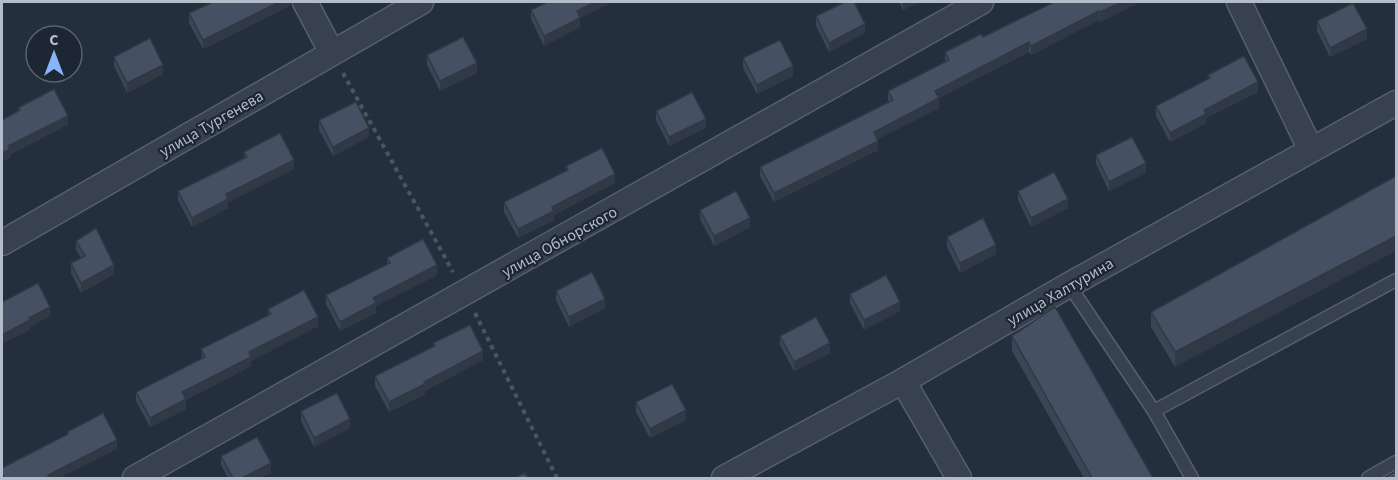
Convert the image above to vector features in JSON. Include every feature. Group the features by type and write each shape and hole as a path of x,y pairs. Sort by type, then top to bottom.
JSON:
{"street":[{"path":"304,2 332,53"},
{"name":"улица Тургенева","path":"2,243 421,2"},
{"name":"улица Обнорского","path":"135,478 981,2"},
{"path":"1239,2 1311,150"},
{"name":"улица Халтурина","path":"724,478 903,381 1069,285 1396,103"},
{"path":"903,381 959,478"}],"lane":[{"path":"1154,411 1396,280"},
{"path":"1069,285 1154,411 1192,478"},
{"path":"1368,478 1396,462"}],"path":[{"path":"332,53 465,294 557,478"}],"building":[{"path":"213,2 279,2 203,40 189,13"},
{"path":"547,2 595,2 577,11 580,18 544,36 531,10"},
{"path":"845,2 854,2 865,24 829,43 816,16"},
{"path":"1054,2 1122,2 1099,11 1031,46 1029,42 935,91 939,98 874,132 878,141 774,193 760,167 893,100 888,91 949,60 945,52 981,34 983,37"},
{"path":"1353,3 1367,29 1330,48 1317,21"},
{"path":"463,37 477,63 440,81 427,55"},
{"path":"150,38 163,65 127,83 114,57"},
{"path":"780,40 793,66 757,85 743,58"},
{"path":"1244,56 1258,82 1204,110 1206,114 1170,133 1156,106 1210,78 1208,75"},
{"path":"54,89 68,116 8,146 10,149 2,153 2,120 20,110 18,108"},
{"path":"692,92 706,119 669,137 656,111"},
{"path":"356,102 369,128 333,147 319,120"},
{"path":"280,133 294,160 226,194 228,199 192,218 178,191 247,157 244,152"},
{"path":"1132,137 1146,163 1109,182 1096,155"},
{"path":"602,148 615,174 552,207 554,211 518,229 504,202 568,170 566,166"},
{"path":"1054,172 1068,199 1031,218 1018,191"},
{"path":"1396,176 1396,236 1175,352 1151,312"},
{"path":"736,191 750,218 714,236 700,210"},
{"path":"983,218 996,245 960,263 947,237"},
{"path":"96,228 114,265 81,283 71,263 85,256 76,241"},
{"path":"423,239 437,265 373,298 376,303 340,322 326,295 390,263 387,258"},
{"path":"592,272 605,299 569,317 556,291"},
{"path":"886,275 900,302 864,320 850,294"},
{"path":"38,283 50,307 2,335 2,302"},
{"path":"304,290 318,317 249,352 251,357 182,392 186,399 150,418 136,392 205,357 201,349 271,314 268,309"},
{"path":"1055,307 1153,478 1092,478 1012,336"},
{"path":"816,317 830,343 794,362 780,336"},
{"path":"470,325 483,351 389,402 375,376 435,346 433,343"},
{"path":"672,384 686,410 650,429 636,402"},
{"path":"337,393 350,419 314,438 301,411"},
{"path":"103,413 117,440 48,475 47,478 4,478 2,468"},
{"path":"257,437 271,463 242,478 233,478 221,456"},
{"path":"1396,471 1396,478 1384,478"},
{"path":"525,473 528,478 514,478"}]}
